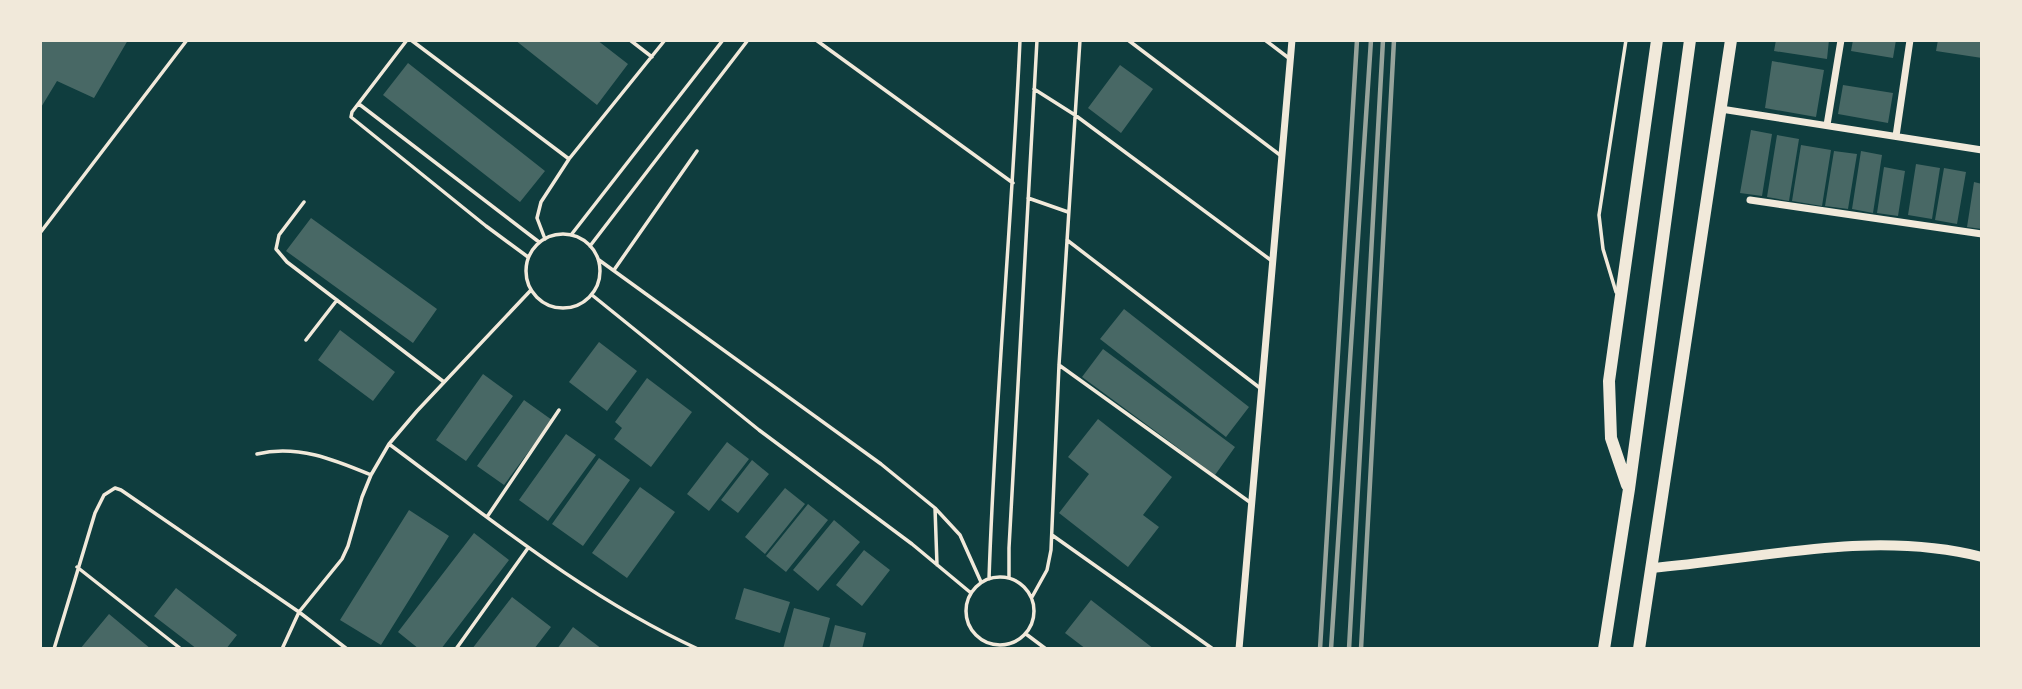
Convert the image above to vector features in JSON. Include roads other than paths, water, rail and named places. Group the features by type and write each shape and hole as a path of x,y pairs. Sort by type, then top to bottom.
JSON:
{"highway":[{"path":"1629,489 1611,438 1609,381 1657,40"},
{"path":"1604,649 1629,489 1690,40"},
{"path":"1639,649 1731,40"}],"street":[{"path":"1239,649 1292,40"},
{"path":"1827,125 1841,40"},
{"path":"1896,136 1910,40"},
{"path":"1721,109 1982,150"},
{"path":"1750,200 1982,234"},
{"path":"1651,568 1702,564 1812,547 1888,545 1961,552 1982,557"}],"lane":[{"path":"40,233 187,40"},
{"path":"528,257 352,117 351,113 409,40 569,159"},
{"path":"630,40 652,57"},
{"path":"545,239 537,218 537,210 569,159 665,40"},
{"path":"571,235 723,40"},
{"path":"590,246 748,40"},
{"path":"816,40 1013,183"},
{"path":"989,579 991,501 1020,40"},
{"path":"1009,578 1037,40"},
{"path":"1032,597 1022,584 1009,578 989,579 981,582 971,593 966,608 967,618 975,634 991,644 1009,646 1026,634 1034,618 1032,597 1049,561 1080,40"},
{"path":"1128,40 1283,156"},
{"path":"1265,40 1292,60"},
{"path":"1620,304 1604,249 1599,215 1626,40"},
{"path":"1034,89 1075,115 1274,262"},
{"path":"359,104 539,242"},
{"path":"614,270 697,151"},
{"path":"1028,198 1069,212"},
{"path":"304,202 279,235 276,249 287,262 444,382"},
{"path":"560,234 582,239 590,246 598,260 600,278 592,295 573,307 551,307 541,301 531,289 526,272 528,257 539,242 545,239 560,234"},
{"path":"1067,240 1262,390"},
{"path":"598,260 881,464 934,508 960,535 981,582"},
{"path":"282,649 299,612 342,559 371,475 389,444 531,289"},
{"path":"592,295 759,430 971,593"},
{"path":"306,340 337,300"},
{"path":"1059,365 1252,503"},
{"path":"487,517 559,410"},
{"path":"389,444 528,548 603,599 698,649"},
{"path":"257,454 291,450 327,458 371,475"},
{"path":"54,649 95,513 104,495 115,488 299,612 347,649"},
{"path":"934,508 937,565"},
{"path":"1051,534 1213,649"},
{"path":"456,649 528,548"},
{"path":"77,567 181,649"},
{"path":"1026,634 1046,649"}],"railway":[{"path":"1320,649 1357,40"},
{"path":"1331,649 1371,40"},
{"path":"1349,649 1383,40"},
{"path":"1361,649 1394,40"}]}
